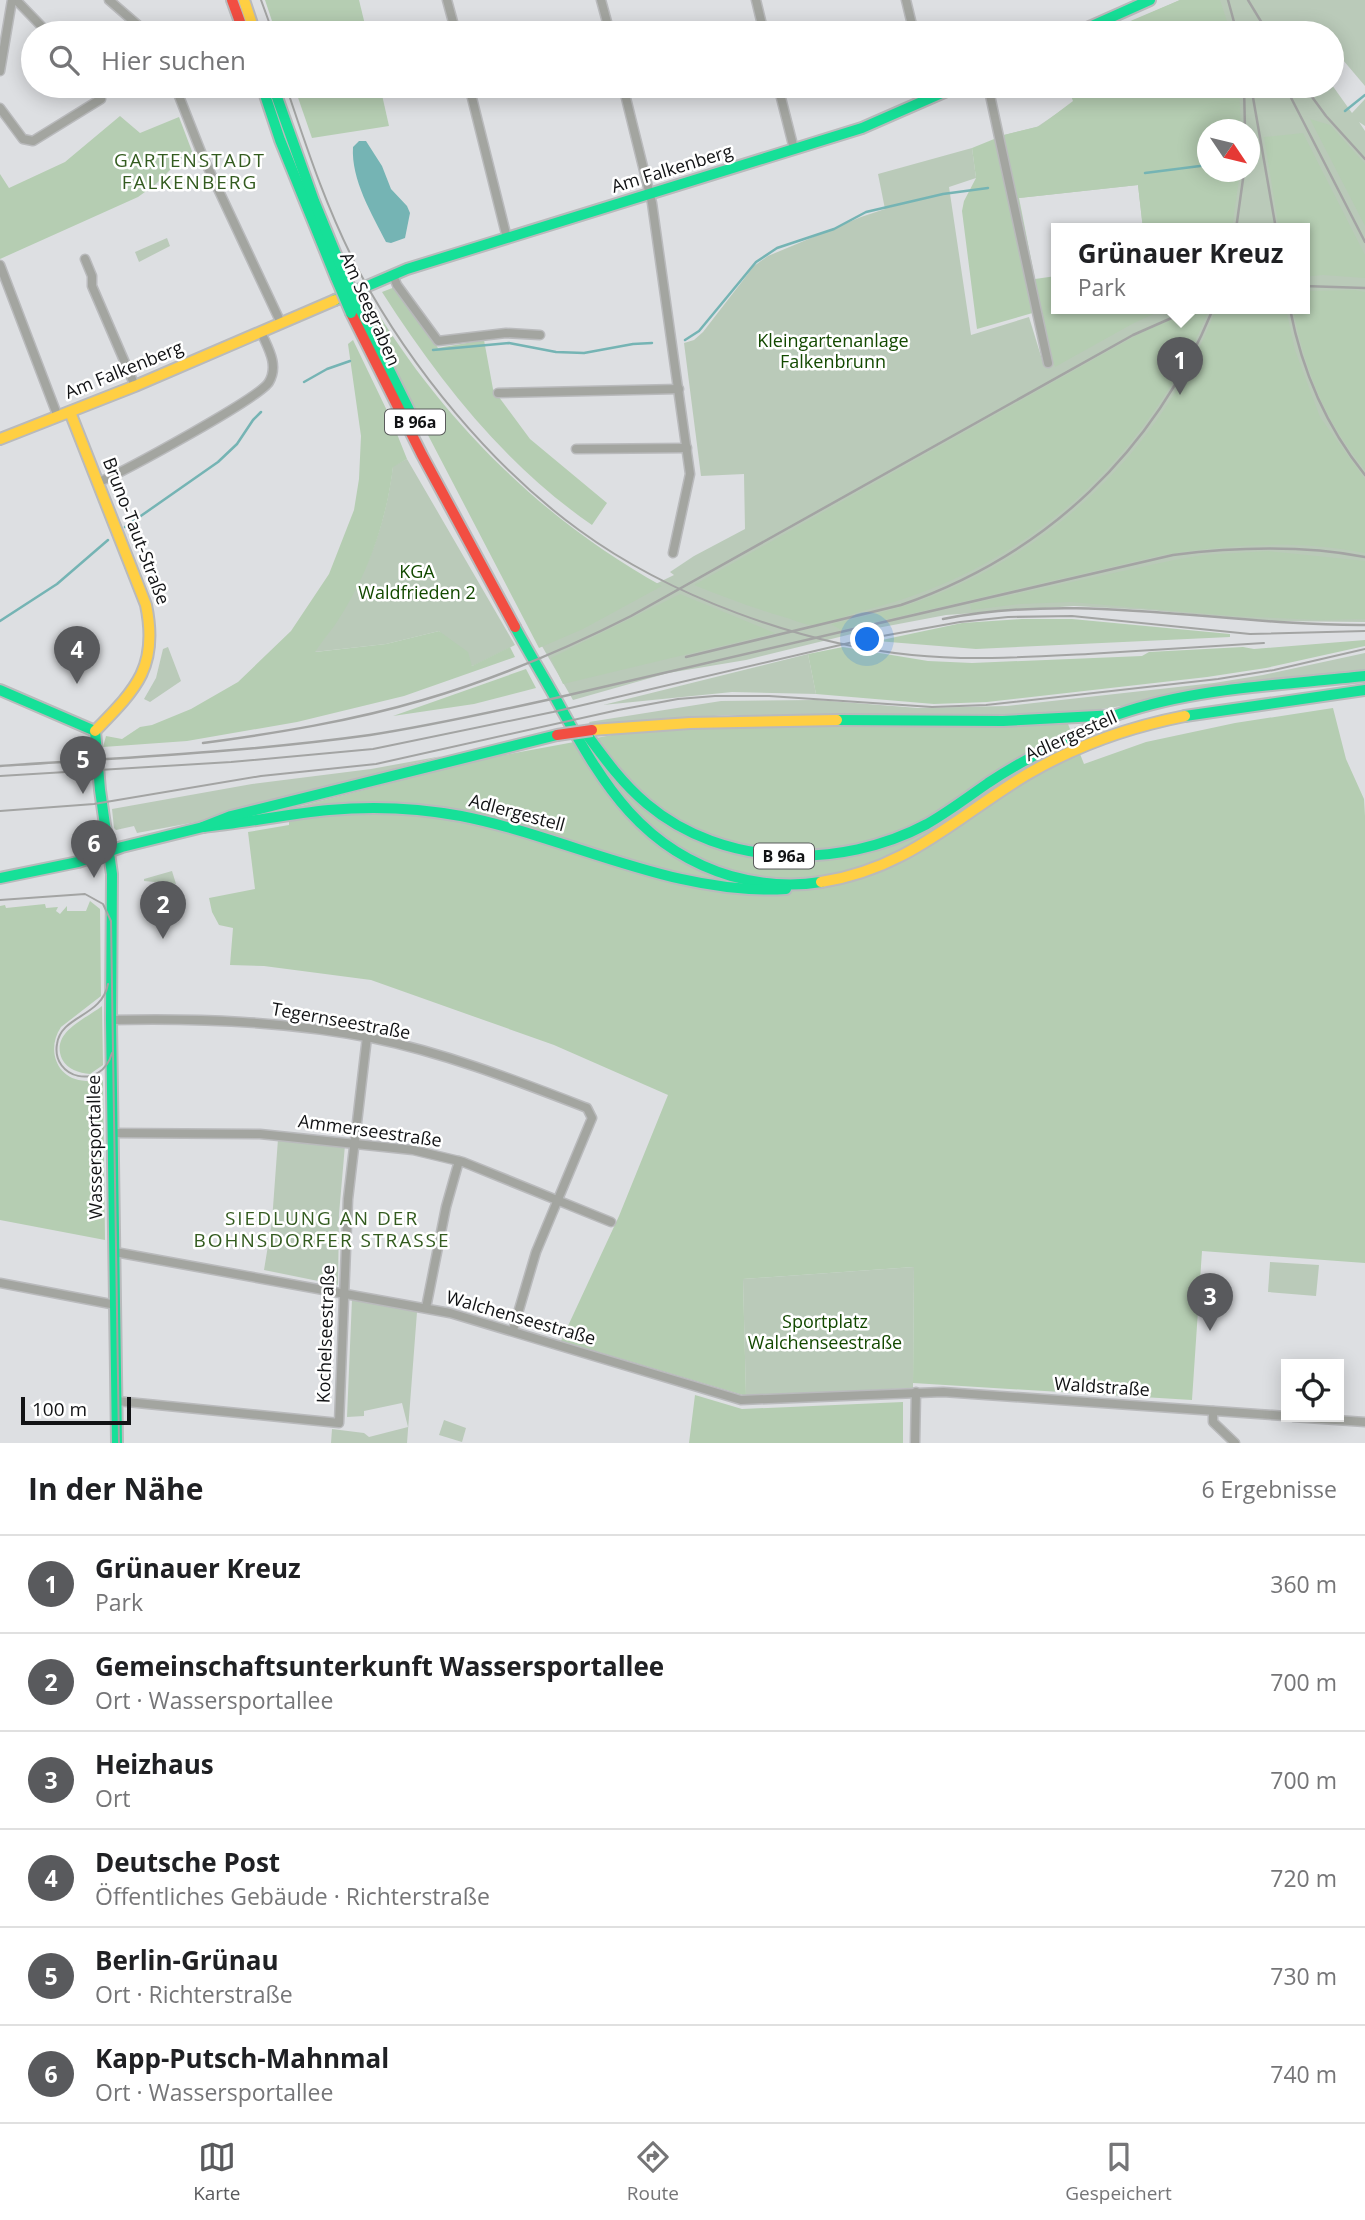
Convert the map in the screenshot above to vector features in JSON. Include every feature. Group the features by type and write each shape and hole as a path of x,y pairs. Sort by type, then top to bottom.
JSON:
{"main road":[{"path":"232,0 240,21"},
{"path":"244,0 251,21"},
{"path":"1103,21 1150,0"},
{"name":"Am Seegraben","path":"266,98 280,140 355,311 408,408 470,536"},
{"name":"Am Seegraben","path":"277,98 340,276"},
{"name":"Am Falkenberg","path":"0,439 135,386 393,275 863,127 931,98"},
{"name":"Bruno-Taut-Straße","path":"71,412 152,626 150,654 143,676 138,685 94,731"},
{"name":"Adlergestell","path":"470,536 602,759 620,779 659,813 692,832 728,847 763,855 809,857 852,852 890,842 920,828 1039,751 1116,715 1219,694 1365,676"},
{"name":"Adlergestell","path":"470,536 595,767 632,818 655,838 709,869 764,883 817,885"},
{"path":"0,690 94,731"},
{"name":"Adlergestell","path":"203,827 334,810 430,812 486,821 641,869 699,882 746,889 776,890 852,878 889,864 1033,771 1113,734 1152,722 1202,712 1365,690"},
{"name":"Adlergestell","path":"0,878 54,868 203,827 231,816 557,735 676,722 724,720 987,721 1065,718 1103,713 1116,715"},
{"name":"Wassersportallee","path":"94,731 112,872 111,1020 117,1443"}],"street":[{"path":"14,0 36,21"},
{"path":"0,71 14,0"},
{"path":"109,0 133,21"},
{"path":"447,0 453,21"},
{"path":"601,0 607,21"},
{"path":"756,0 761,21"},
{"path":"906,0 911,21"},
{"path":"0,108 23,139 33,141 100,98"},
{"path":"180,98 203,157 281,323"},
{"path":"472,98 507,238"},
{"path":"626,98 650,194 690,474 673,553"},
{"path":"781,98 794,149"},
{"path":"991,98 1048,363"},
{"path":"85,259 92,276 92,286 135,386"},
{"path":"0,265 58,416"},
{"path":"393,275 397,285 438,341 506,333 540,335"},
{"path":"99,482 217,418 264,389 274,368 261,332"},
{"path":"498,394 679,389"},
{"path":"576,449 687,447"},
{"name":"Tegernseestraße","path":"111,1020 226,1020 303,1026 367,1037 424,1051 517,1080 587,1108 592,1118 557,1200"},
{"name":"Kochelseestraße","path":"117,1401 339,1423 348,1199 367,1037"},
{"name":"Ammerseestraße","path":"112,1133 260,1134 405,1149 459,1161 611,1222"},
{"path":"426,1308 446,1207 459,1161"},
{"path":"513,1330 536,1252 557,1200"},
{"name":"Walchenseestraße","path":"115,1252 426,1308 513,1330 741,1400 916,1392"},
{"path":"0,1283 116,1305"},
{"path":"915,1443 916,1392"},
{"name":"Waldstraße","path":"916,1392 1281,1416"},
{"path":"1213,1412 1213,1422 1235,1443"},
{"path":"1344,1421 1365,1422"}],"green space":[{"path":"265,0 359,0 364,21 272,21"},
{"path":"1180,0 1365,0 1365,86 1344,61 1344,21 1132,21"},
{"path":"1180,0 1220,0 1227,21 1130,21"},
{"path":"298,98 383,98 389,126 312,138"},
{"path":"1072,98 1240,98 1241,119 1197,119 1197,182 1239,182 1233,223 1142,223 1138,185 1019,198 1035,279 1051,277 1051,314 1154,314 1055,367 1036,312 977,329 962,211 976,178 972,148 1004,135 1040,126 1073,101"},
{"name":"Kleingartenanlage Falkenbrunn","path":"1074,98 1341,98 1352,113 1365,99 1365,126 1359,122 1365,131 1365,622 1272,621 1074,606 946,615 872,629 746,660 668,673 573,700 539,641 674,575 670,572 694,556 745,529 744,474 701,476 684,343 694,340 703,332 754,266 768,256 885,209 878,174 972,148 976,178 949,187 971,335 1029,317 1044,366 1053,362 1033,280 1051,303 1051,314 1310,314 1310,223 1142,223 1138,185 1019,198 1004,135 1037,127 1075,101"},
{"path":"120,116 140,133 179,117 193,154 172,163 173,167 156,184 138,197 0,259 0,174 9,188 65,162"},
{"path":"1310,119 1330,125 1365,164 1365,226"},
{"path":"1303,133 1365,255 1365,278 1310,276 1310,223 1278,223 1264,137"},
{"path":"167,238 170,246 139,262 135,252"},
{"path":"395,287 438,348 484,340 493,389 530,439 607,503 592,525 530,476 451,389 382,292"},
{"path":"1310,291 1365,292 1365,470 1328,414 1304,353 1294,314 1310,314"},
{"path":"370,300 428,385 497,462 535,498 576,530 618,560 662,586 583,629 539,648 392,366 365,302"},
{"path":"1207,314 1184,362 1154,411 1119,457 1078,497 1034,533 985,564 933,588 824,623 810,625 694,585 1137,335 1181,315"},
{"path":"1214,314 1287,314 1295,350 1320,417 1365,479 1365,553 1289,545 1187,551 841,630 831,624 933,596 980,574 1025,548 1067,517 1105,482 1139,443 1169,402 1195,357"},
{"path":"353,340 407,459 393,467 380,529 357,588 315,652 386,644 439,631 468,652 472,666 510,647 515,657 404,696 297,722 187,741 103,747 106,736 122,739 140,727 152,725 191,709 238,682 291,631 329,574 354,510 359,479 361,436 348,344"},
{"name":"KGA Waldfrieden 2","path":"407,459 515,645 472,666 439,631 386,644 314,652 344,609 367,565 383,518 393,466"},
{"path":"1268,551 1365,561 1365,619 1233,616 1071,602 971,610 970,604 1174,560 1203,555"},
{"path":"680,594 775,633 563,684 551,658"},
{"path":"1072,619 1230,634 1230,637 976,649 877,641 962,623"},
{"path":"1365,640 1365,646 1266,668 1207,677 987,702 934,704 816,694 808,654 843,647 928,661 972,663 1142,656 1149,652 1243,647 1254,649"},
{"path":"168,647 181,681 150,702 144,699 156,678 163,649"},
{"path":"1365,653 1365,671 1073,713 1013,716 728,715 591,725 589,722 721,701 817,700 918,708 1007,706 1214,683"},
{"path":"808,654 816,694 732,692 603,705"},
{"path":"526,669 536,688 474,704 393,716"},
{"path":"1333,708 1346,759 1364,799 1365,816 1365,1263 1202,1251 1192,1400 913,1383 914,1267 743,1279 746,1396 561,1341 619,1216 668,1095 554,1045 371,980 264,966 230,965 233,928 219,925 209,898 255,889 248,832 289,825 289,809 488,758 650,728 726,725 1068,724 1084,764 1146,742 1235,723"},
{"path":"442,756 196,822 137,833 134,826 116,830 114,828 112,809 252,784 371,769"},
{"path":"172,871 176,884 144,881 144,879"},
{"path":"90,901 100,909 101,996 61,1027 54,1053 61,1069 67,1075 86,1081 103,1080 105,1240 0,1220 0,906 5,905 6,908 45,904 46,908 58,907 56,911 60,914 67,906 67,911 86,911"},
{"path":"102,1006 103,1065 90,1074 82,1073 74,1070 62,1059 61,1041 72,1027"},
{"path":"278,1139 345,1145 339,1214 338,1285 264,1270 272,1221"},
{"path":"1270,1262 1319,1265 1316,1296 1268,1292"},
{"name":"Sportplatz Walchenseestraße","path":"914,1267 913,1388 746,1396 743,1279"},
{"path":"352,1299 417,1312 407,1443 331,1443 332,1429 364,1433 369,1437 408,1427 402,1403 364,1411 364,1416 347,1417"},
{"path":"695,1395 742,1409 903,1402 903,1443 689,1443"},
{"path":"444,1420 466,1428 462,1442 439,1435"}],"water":[{"path":"359,141 366,141 382,166 391,189 407,206 410,213 405,238 386,242 369,208 355,172 353,159 353,147"}],"waterway":[{"path":"1345,111 1365,95"},
{"path":"1145,173 1197,166"},
{"path":"685,340 699,331 756,262 777,248 834,229 866,212 943,194 988,188"},
{"path":"433,350 509,343 556,352 584,353 652,343"},
{"path":"304,382 327,369 350,361"},
{"path":"125,527 218,462 237,444 261,412"},
{"path":"0,621 57,584 108,540"}],"tram line":[{"path":"261,0 269,21"},
{"path":"290,98 328,204 360,273 380,309 429,379 484,446 546,504 579,530 653,576 694,596 781,628 825,640 912,655 1000,658 1264,643"},
{"path":"0,776 231,762 373,749 553,712 866,639 960,622 1008,617 1072,616 1250,634 1365,631"},
{"path":"0,811 94,804 261,776 376,764 678,699 769,696 932,707 986,705 1218,679 1274,670 1365,649"},
{"path":"0,900 85,894 103,904 111,921 119,1443"},
{"path":"108,984 98,1003 60,1034 57,1056 69,1072 88,1076 98,1073 112,1053"}],"railway":[{"path":"1228,0 1234,21"},
{"path":"1248,0 1261,21"},
{"path":"1244,98 1245,119"},
{"path":"1253,98 1275,223"},
{"path":"1291,98 1365,242"},
{"path":"1313,98 1365,159"},
{"path":"1237,223 1243,182"},
{"path":"1310,286 1365,288"},
{"path":"203,743 314,726 369,714 450,692 555,652 631,616 1133,335 1181,314"},
{"path":"686,657 901,605 954,584 1003,558 1048,527 1089,492 1127,452 1160,409 1189,361 1211,314"},
{"path":"1291,314 1301,354 1317,396 1338,437 1365,475"},
{"path":"0,766 278,746 414,728 547,700 1173,555 1269,548 1317,550 1365,557"},
{"path":"943,619 995,611 1048,608 1365,625"}],"traffic: fast":[{"path":"1103,21 1150,0"},
{"path":"266,98 280,140 336,278"},
{"path":"277,98 314,201 344,274"},
{"path":"335,300 407,269 862,128 931,98"},
{"path":"344,274 359,309"},
{"path":"336,278 351,313"},
{"path":"359,309 418,428"},
{"path":"515,627 594,764 629,812 650,832 673,850 700,865 731,876 776,884 821,882"},
{"path":"585,732 629,788 677,825 711,841 746,851 821,855 858,849 893,839 927,824 1013,767 1119,714 1210,692 1365,676"},
{"path":"0,690 95,731"},
{"path":"1185,716 1365,690"},
{"path":"837,720 1003,721 1116,715"},
{"path":"95,731 112,874 111,1020 117,1443"},
{"path":"0,878 78,862 122,847 203,827 231,816 557,735"},
{"path":"203,827 346,809 395,808 428,811 501,825 662,875 703,884 744,889 786,889"}],"traffic: slow":[{"path":"244,0 251,21"},
{"path":"0,439 135,386 335,300"},
{"path":"70,412 146,605 149,626 149,645 141,676 133,689 95,731"},
{"path":"821,882 852,875 905,854 1026,775 1083,746 1143,726 1185,716"},
{"path":"592,730 690,723 837,720"}],"traffic: jam":[{"path":"232,0 240,21"},
{"path":"351,313 422,455 515,627"},
{"path":"557,735 592,730"}],"place":[{"name":"Grünauer Kreuz","path":"1180,395"},
{"name":"Deutsche Post","path":"77,684"},
{"name":"Berlin-Grünau","path":"83,794"},
{"name":"Kapp-Putsch-Mahnmal","path":"94,878"},
{"name":"Gemeinschaftsunterkunft Wassersportallee","path":"163,939"},
{"name":"Heizhaus","path":"1210,1331"}],"district":[{"name":"GARTENSTADT FALKENBERG","path":"190,171"},
{"name":"SIEDLUNG AN DER BOHNSDORFER STRASSE","path":"322,1229"}]}
